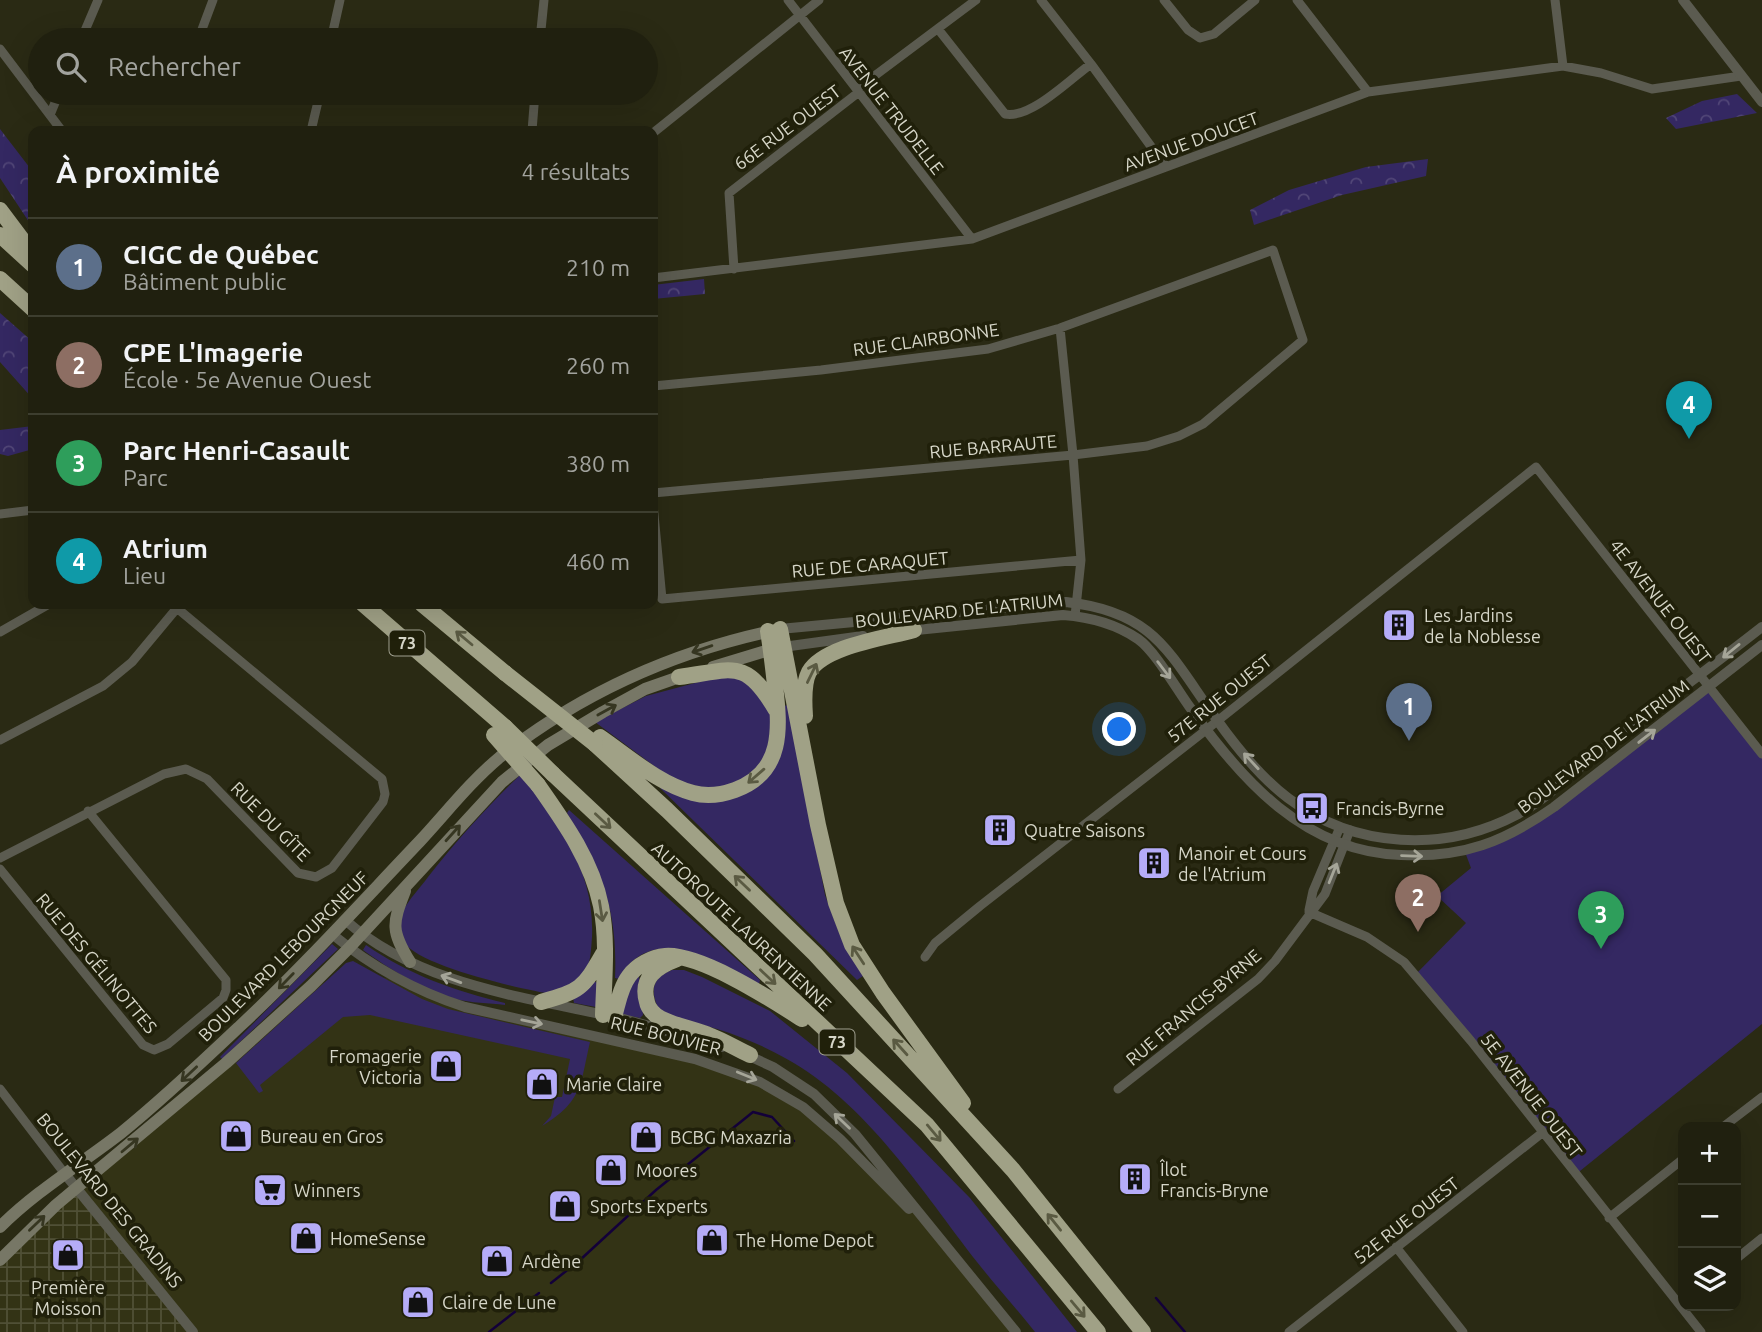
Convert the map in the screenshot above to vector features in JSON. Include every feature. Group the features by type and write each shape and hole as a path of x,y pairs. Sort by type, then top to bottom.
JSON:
{"highway":[{"path":"0,211 28,247"},
{"path":"0,235 28,260"},
{"path":"0,279 28,304"},
{"name":"AUTOROUTE LAURENTIENNE","path":"369,609 451,682 499,731 553,774 927,1125 1098,1332"},
{"name":"AUTOROUTE LAURENTIENNE","path":"428,609 509,676 597,741 815,954 1013,1170 1143,1332"},
{"path":"774,630 807,764 836,903 852,945 883,993 1013,1170"},
{"path":"807,764 804,698 808,675 817,662 832,653 914,630"},
{"path":"597,741 665,782 695,794 723,794 743,787 761,774 773,758 779,716 777,648"},
{"path":"679,677 733,670 743,672 752,676 763,688 779,716"},
{"path":"499,731 579,846 596,888 601,908 609,1016"},
{"path":"541,1002 571,994 583,986 604,952"},
{"path":"609,1016 630,974 646,961 656,957 682,957 742,982 830,1035"},
{"path":"682,957 663,964 651,974 645,983 644,994 648,1007 658,1017 713,1036 750,1055"}],"main road":[{"name":"BOULEVARD DE L'ATRIUM","path":"581,702 668,661 718,644 774,630"},
{"name":"BOULEVARD DE L'ATRIUM","path":"548,745 645,689 777,648"},
{"name":"BOULEVARD LEBOURGNEUF","path":"0,1227 121,1133 266,1002 466,789 499,758 581,702"},
{"name":"BOULEVARD LEBOURGNEUF","path":"0,1260 40,1219 246,1046 349,948 502,782 548,745"},
{"path":"408,884 395,916 394,929 410,962"}],"street":[{"path":"86,28 98,0"},
{"path":"202,28 213,0"},
{"path":"334,28 340,0"},
{"path":"541,28 544,0"},
{"name":"AVENUE TRUDELLE","path":"788,0 972,239"},
{"path":"658,129 819,0"},
{"name":"66E RUE OUEST","path":"734,268 729,192 976,0"},
{"path":"1041,0 1166,167"},
{"path":"1164,0 1188,30 1200,38 1214,34 1255,0"},
{"path":"1297,0 1368,93"},
{"path":"1556,0 1563,66"},
{"path":"1683,0 1762,102"},
{"path":"938,29 1005,114 1013,116 1030,110 1091,64"},
{"path":"0,49 28,86"},
{"name":"AVENUE DOUCET","path":"658,277 972,239 1368,93 1563,66 1601,73 1651,89 1741,76"},
{"path":"42,105 58,126"},
{"path":"50,115 54,105"},
{"path":"312,126 317,105"},
{"path":"532,126 534,105"},
{"name":"RUE CLAIRBONNE","path":"658,385 988,349 1060,328 1273,250 1303,340"},
{"path":"1060,328 1081,560 1075,616"},
{"name":"RUE BARRAUTE","path":"658,493 1147,446 1179,436 1203,424 1303,340"},
{"name":"4E AVENUE OUEST","path":"1536,467 1762,754"},
{"name":"57E RUE OUEST","path":"925,957 935,943 980,906 1536,467"},
{"path":"0,514 28,511"},
{"name":"RUE DE CARAQUET","path":"658,574 662,599 1081,560"},
{"name":"BOULEVARD DE L'ATRIUM","path":"774,630 1055,603 1077,603 1109,610 1150,632 1173,658 1244,755 1273,785 1312,814 1377,838 1427,841 1473,833 1521,813 1762,626"},
{"path":"0,632 41,609"},
{"path":"0,740 119,675 172,609"},
{"name":"RUE DU GÎTE","path":"0,858 164,774 186,769 207,779 298,873 316,877 332,868 383,802 385,794 382,779 178,609"},
{"name":"BOULEVARD DE L'ATRIUM","path":"777,648 914,630 1063,615 1086,617 1113,626 1139,640 1162,667 1206,730 1264,797 1300,824 1345,846 1386,855 1427,856 1465,852 1499,841 1525,827 1762,645"},
{"name":"RUE DES GÉLINOTTES","path":"0,869 143,1045 154,1050 167,1044 223,998 226,981 88,811"},
{"name":"RUE FRANCIS-BYRNE","path":"1309,912 1313,891 1332,841 1345,828"},
{"name":"RUE FRANCIS-BYRNE","path":"1118,1089 1258,979 1275,961 1325,894 1345,846 1345,828"},
{"name":"5E AVENUE OUEST","path":"1309,912 1367,937 1404,962 1471,1041 1609,1218 1678,1298"},
{"name":"RUE BOUVIER","path":"345,920 361,934 410,962 452,980 609,1016 750,1055 814,1094 855,1134 1016,1332"},
{"name":"RUE BOUVIER","path":"332,934 395,979 442,1000 728,1069 760,1082 803,1107 840,1139 948,1248"},
{"path":"605,1038 609,1016"},
{"name":"BOULEVARD DES GRADINS","path":"0,1089 193,1332"},
{"path":"1730,1122 1762,1097"},
{"name":"52E RUE OUEST","path":"1289,1332 1542,1133"},
{"path":"1609,1218 1678,1163"},
{"path":"1741,1255 1762,1238"},
{"path":"1396,1247 1463,1332"},
{"name":"5E AVENUE OUEST","path":"1688,1311 1702,1332"}],"shaded area":[{"path":"348,977 395,979 420,992 611,1039 760,1082 840,1139 972,1271 1018,1332 0,1332 18,1241 311,986"},
{"path":"77,1188 193,1332 0,1332 0,1260"}],"green space":[{"path":"1737,94 1757,113 1676,129 1666,118 1702,101"},
{"path":"0,129 28,165 28,220 0,178"},
{"path":"1428,159 1426,176 1342,195 1254,225 1250,210 1289,190 1366,167"},
{"path":"704,279 705,294 658,299 658,284"},
{"path":"0,313 28,338 28,393 0,362"},
{"path":"28,427 28,450 8,456 0,454 0,430"},
{"path":"729,674 751,682 770,714 772,731 765,759 746,779 715,791 673,780 595,722 646,696"},
{"path":"1709,687 1762,754 1762,1024 1575,1175 1415,975 1466,923 1437,896 1471,868 1465,852 1526,827"},
{"path":"789,705 825,895 840,935 863,976 857,980 660,788 664,784 676,792 760,781 783,706"},
{"path":"521,774 561,830 588,891 592,937 586,970 570,986 553,994 473,976 429,960 404,942 400,931 402,915 411,898 484,811"},
{"path":"569,810 760,980 759,984 704,957 666,949 648,952 632,961 619,979 615,978 614,931 605,891 567,813"},
{"path":"332,944 338,949 222,1059 220,1057"},
{"path":"366,945 416,973 505,1005 461,1000 431,990 373,957 363,950"},
{"path":"353,961 422,999 448,1009 590,1042 581,1081 573,1100 542,1126 551,1116 555,1097 562,1097 570,1059 370,1015 343,1017 260,1085 263,1091 259,1093 236,1063 346,963"},
{"path":"672,970 684,970 702,977 770,1011 847,1073 970,1198 1077,1332 1035,1332 891,1150 841,1098 814,1076 769,1049 726,1032 660,1012 654,988 659,978"},
{"path":"639,976 643,1015 640,1018 621,1014 626,990"},
{"path":"594,981 599,984 596,1007 574,1003 573,997"}],"waterway":[{"path":"551,1283 656,1190 753,1112 772,1117 794,1141"},
{"path":"489,1332 539,1293"},
{"path":"1156,1298 1185,1332"}],"place":[{"name":"Atrium","path":"1689,439"},
{"name":"Les Jardins de la Noblesse","path":"1399,625"},
{"name":"CIGC de Québec","path":"1409,741"},
{"name":"Francis-Byrne","path":"1312,808"},
{"name":"Quatre Saisons","path":"1000,830"},
{"name":"Manoir et Cours de l'Atrium","path":"1154,863"},
{"name":"CPE L'Imagerie","path":"1418,932"},
{"name":"Parc Henri-Casault","path":"1601,949"},
{"name":"Fromagerie Victoria","path":"446,1066"},
{"name":"Marie Claire","path":"542,1084"},
{"name":"Bureau en Gros","path":"236,1136"},
{"name":"BCBG Maxazria","path":"646,1137"},
{"name":"Moores","path":"611,1170"},
{"name":"Îlot Francis-Bryne","path":"1135,1179"},
{"name":"Winners","path":"270,1190"},
{"name":"Sports Experts","path":"565,1206"},
{"name":"HomeSense","path":"306,1238"},
{"name":"The Home Depot","path":"712,1240"},
{"name":"Première Moisson","path":"68,1255"},
{"name":"Ardène","path":"497,1261"},
{"name":"Claire de Lune","path":"418,1302"}]}
